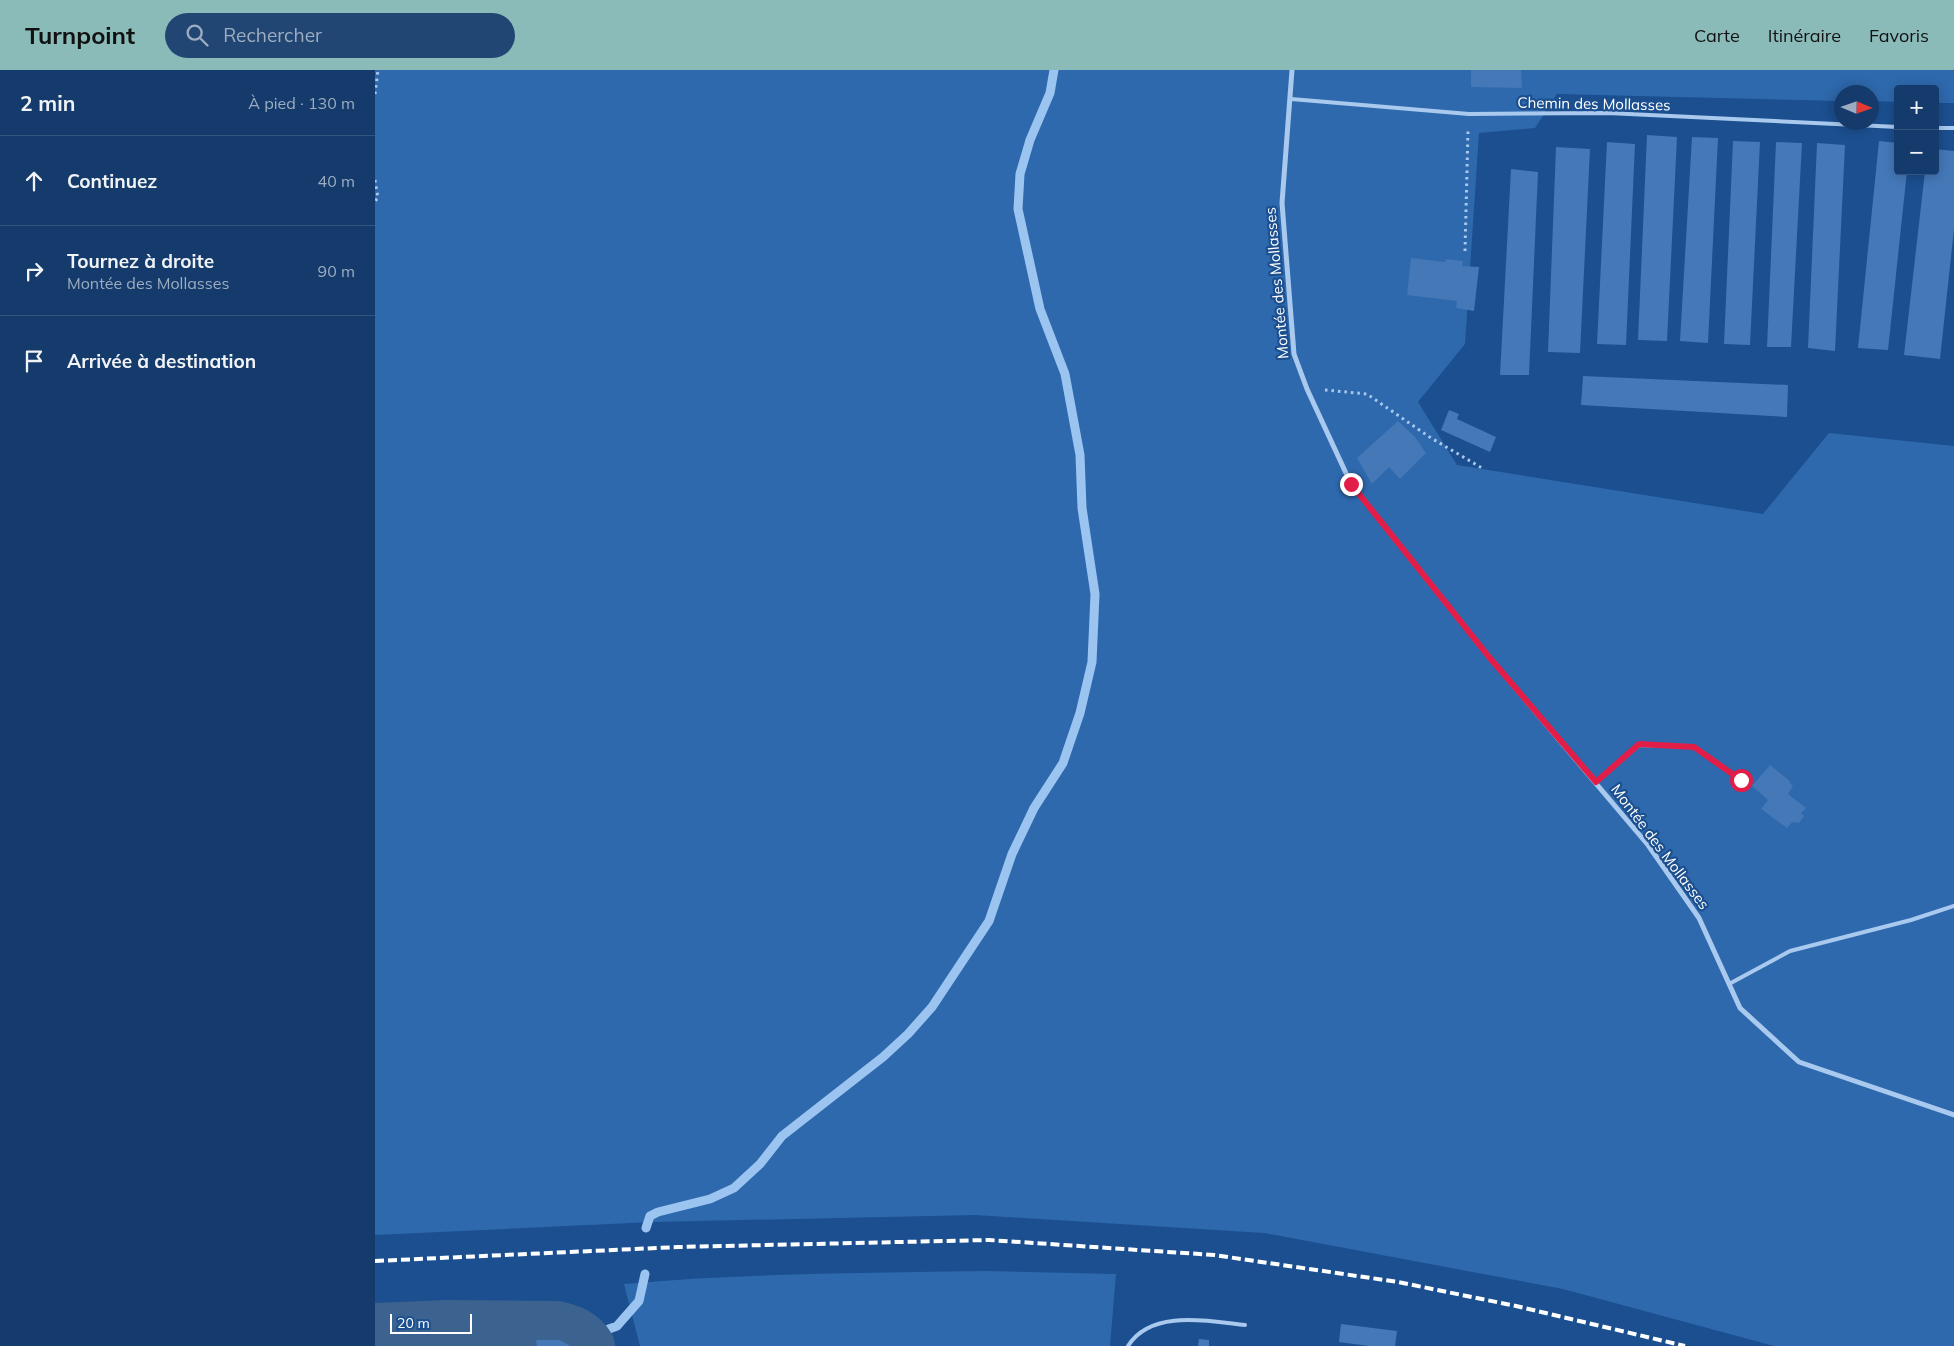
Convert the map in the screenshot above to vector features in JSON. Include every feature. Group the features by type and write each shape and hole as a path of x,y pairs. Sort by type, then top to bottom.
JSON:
{"street":[{"name":"Montée des Mollasses","path":"1292,70 1282,203 1294,354 1307,388 1351,484 1489,657 1648,845 1699,918 1740,1008 1799,1062 1954,1115"}],"lane":[{"name":"Chemin des Mollasses","path":"1291,99 1469,114 1608,113 1894,127"},
{"path":"1939,128 1954,128"},
{"path":"1596,782 1639,744 1694,747 1741,780"},
{"path":"1729,984 1791,951 1911,920 1954,906"},
{"path":"1128,1346 1134,1336 1164,1321 1202,1321 1245,1325"}],"path":[{"path":"375,94 378,70"},
{"path":"1465,251 1469,114"},
{"path":"375,180 378,198 375,201"},
{"path":"1307,388 1367,394 1431,438 1482,468"}],"shaded area":[{"path":"375,70 1954,70 1954,103 1939,103 1939,85 1894,85 1894,102 1879,101 1879,85 1834,85 1834,101 1557,94 1535,128 1479,133 1465,344 1418,402 1457,465 1763,514 1829,433 1954,446 1954,1346 1774,1346 1563,1289 1264,1233 975,1215 653,1222 375,1235"},
{"path":"987,1271 1116,1274 1110,1346 640,1346 624,1284 760,1276"}],"building":[{"path":"1471,70 1521,70 1522,88 1471,87"},
{"path":"1647,135 1677,137 1667,341 1638,340"},
{"path":"1692,137 1718,138 1708,343 1680,341"},
{"path":"1733,141 1760,142 1750,345 1724,344"},
{"path":"1879,141 1894,143 1894,175 1907,175 1888,350 1858,348"},
{"path":"1607,142 1635,144 1626,345 1597,344"},
{"path":"1776,142 1802,143 1791,347 1767,347"},
{"path":"1817,143 1845,145 1835,351 1808,348"},
{"path":"1556,147 1590,149 1580,353 1548,352"},
{"path":"1939,149 1954,151 1954,229 1940,359 1904,355 1925,175 1939,175"},
{"path":"1511,169 1538,172 1529,375 1500,375"},
{"path":"1411,258 1445,262 1446,259 1463,261 1462,266 1479,267 1474,311 1456,308 1457,301 1407,295"},
{"path":"1583,376 1788,385 1787,417 1581,405"},
{"path":"1449,410 1459,414 1457,419 1496,437 1490,452 1441,430"},
{"path":"1398,421 1415,437 1426,453 1400,479 1389,467 1372,484 1357,458"},
{"path":"1770,765 1790,781 1793,786 1788,794 1806,808 1801,813 1804,816 1799,823 1792,822 1787,828 1761,809 1768,800 1752,786"},
{"path":"1341,1324 1397,1331 1395,1346 1369,1346 1339,1342"},
{"path":"1199,1339 1209,1340 1209,1346 1198,1346"},
{"path":"536,1340 559,1340 571,1346 537,1346"}],"waterway":[{"path":"646,1228 650,1216 658,1212 710,1199 734,1188 760,1164 782,1136 883,1057 908,1034 932,1007 989,921 1012,854 1034,808 1063,763 1080,713 1092,662 1095,594 1082,508 1080,455 1065,374 1040,309 1018,209 1020,174 1030,140 1050,93 1054,70"},
{"path":"585,1338 617,1326 639,1301 645,1274"},
{"path":"375,1328 447,1325 556,1326 575,1332 590,1346"}],"railway":[{"path":"375,1261 678,1247 989,1240 1214,1255 1398,1282 1516,1306 1685,1346"}],"route":[{"path":"1351,484 1489,657 1596,782 1639,744 1694,747 1741,780"}]}
